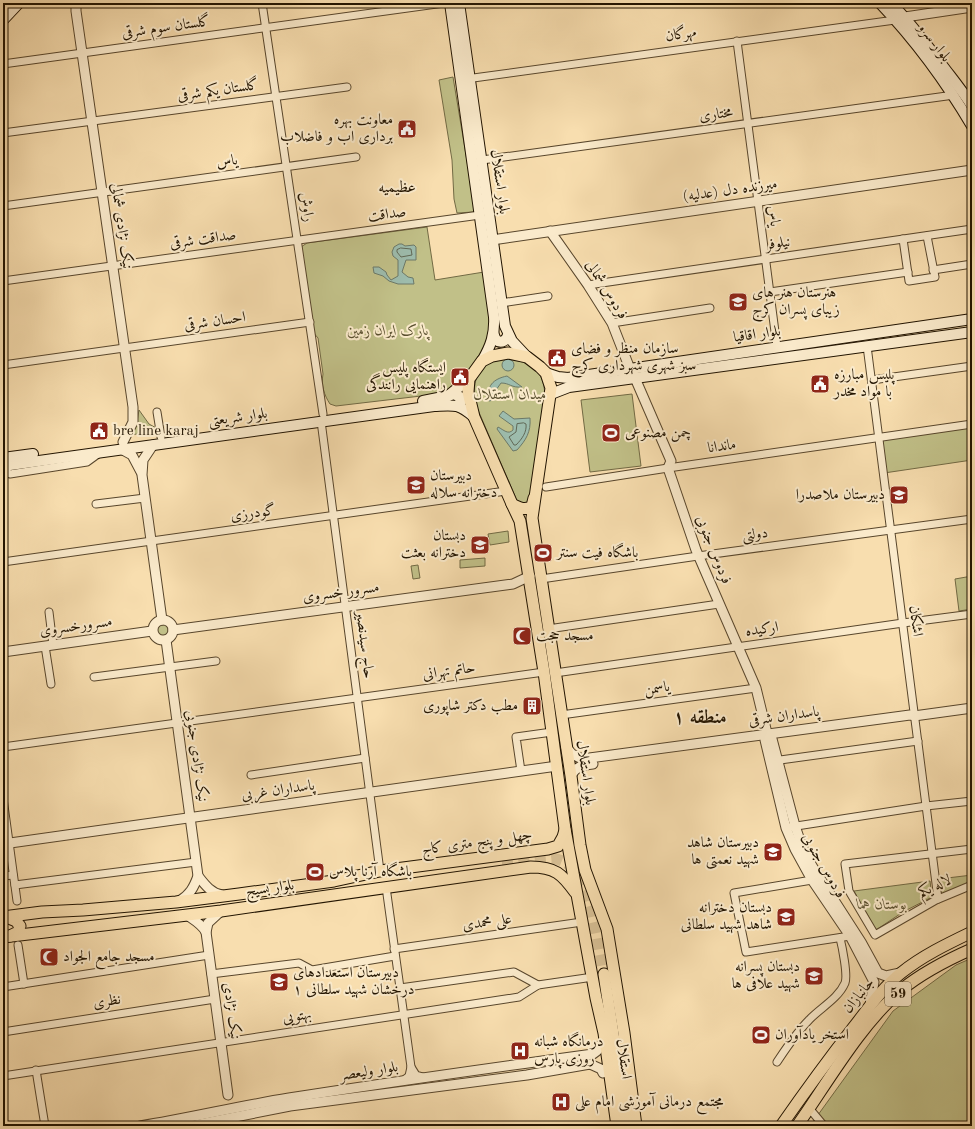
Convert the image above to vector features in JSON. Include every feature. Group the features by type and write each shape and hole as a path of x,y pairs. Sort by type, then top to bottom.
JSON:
{"main road":[{"path":"3,6 6,3"},
{"path":"3,20 19,3"},
{"name":"بلوار استقلال","path":"450,3 482,160 505,326 508,335 527,357"},
{"name":"بلوار استقلال","path":"459,3 480,215 494,317 494,335 490,348 482,360"},
{"name":"بلوار سرو","path":"880,3 900,18"},
{"name":"بلوار سرو","path":"891,3 920,49 963,93 972,106"},
{"name":"بلوار سرو","path":"963,93 972,126"},
{"name":"بلوار اقاقیا","path":"546,373 558,377 568,378 972,319"},
{"name":"بلوار اقاقیا","path":"551,394 569,387 972,332"},
{"path":"494,335 498,342 507,340 508,335"},
{"path":"508,353 527,357 546,373 551,388 551,394 532,506 527,509 521,509 512,504 506,491 474,418 468,392 469,379 482,360 492,356 508,353"},
{"name":"بلوار شریعتی","path":"3,458 122,446 153,445 322,418 448,396 469,379"},
{"path":"448,396 456,395 460,397 461,400 457,406 465,409 474,418"},
{"name":"بلوار شریعتی","path":"3,466 102,452 161,437 434,406 457,406"},
{"name":"بلوار استقلال","path":"534,498 532,518 556,673 580,845 585,870 607,929 620,1033"},
{"name":"بلوار استقلال","path":"512,504 520,521 530,576 565,829 596,998"},
{"name":"چهل و پنج متری کاج","path":"334,881 380,871 503,863 558,846 565,829"},
{"path":"334,881 345,884 503,863"},
{"name":"بلوار بسیج","path":"6,937 221,911 386,887 503,863 541,867 553,870 561,874 578,896"},
{"name":"بلوار بسیج","path":"4,917 42,912 176,902 334,881"},
{"path":"42,912 34,919 33,923 34,928 46,932"},
{"path":"4,917 16,921 20,926 18,932 6,937"},
{"name":"جانبازان","path":"781,1126 884,988 900,973 947,944 972,932"},
{"name":"59","path":"797,1126 869,1023 884,1006 901,990 922,974 953,957 972,949"},
{"path":"604,974 629,1071 636,1126"},
{"path":"596,998 596,1022 610,1126"},
{"name":"استقلال","path":"596,998 604,1033 617,1126"},
{"name":"استقلال","path":"620,1033 617,1054 627,1126"},
{"path":"617,1054 629,1071"}],"street":[{"name":"راوش","path":"262,3 310,322 322,418"},
{"name":"گلستان سوم شرقی","path":"3,64 444,3"},
{"name":"نیک نژادی شمالی","path":"75,6 134,414 122,446"},
{"name":"مهرگان","path":"466,79 972,7"},
{"name":"یاس","path":"736,41 778,347"},
{"name":"گلستان یکم شرقی","path":"3,133 347,87"},
{"name":"مختاری","path":"482,160 963,93"},
{"name":"یاس","path":"3,206 356,157"},
{"name":"میرزنده دل (عدلیه)","path":"492,240 972,170"},
{"name":"صداقت","path":"297,240 480,215"},
{"name":"نیلوفر","path":"588,285 972,230"},
{"name":"فردوس شمالی","path":"550,231 588,285 612,323 630,369"},
{"path":"903,240 909,281 935,277 927,236"},
{"name":"صداقت شرقی","path":"3,280 297,240"},
{"path":"933,270 972,264"},
{"path":"770,292 908,272"},
{"path":"501,303 548,296"},
{"path":"612,323 710,308"},
{"name":"احسان شرقی","path":"3,365 310,322"},
{"name":"اشکان","path":"867,346 938,899"},
{"path":"872,380 972,366"},
{"name":"فردوس جنوبی","path":"635,378 671,460 668,468 698,556 756,688 775,761 794,849 812,880 850,936 874,982 870,1005"},
{"path":"157,412 161,437"},
{"name":"حاج سیدنصیر","path":"322,418 333,516 380,871"},
{"name":"ماندانا","path":"546,487 972,424"},
{"path":"153,445 143,460 142,475 162,620"},
{"path":"122,446 132,455 142,475"},
{"path":"3,470 10,474 87,462 102,452"},
{"name":"گودرزی","path":"3,562 506,491"},
{"path":"96,504 145,498"},
{"name":"دولتی","path":"541,579 972,519"},
{"path":"513,584 530,576"},
{"path":"513,584 532,588"},
{"name":"مسرور خسروی","path":"173,630 513,584"},
{"path":"548,629 719,604"},
{"path":"48,612 51,684"},
{"name":"ارکیده","path":"556,673 972,614"},
{"path":"162,620 169,622 173,630 171,636 166,640 157,639 152,631 155,622 162,620"},
{"name":"مسرورخسروی","path":"3,652 152,631"},
{"name":"نیک نژادی جنوبی","path":"166,640 198,876"},
{"path":"94,677 216,661"},
{"name":"حاتم تهرانی","path":"3,748 544,672"},
{"name":"یاسمن","path":"561,715 756,688"},
{"name":"پاسداران شرقی","path":"582,762 910,719 914,716 972,708"},
{"path":"521,771 516,737 552,732"},
{"path":"775,761 918,741"},
{"path":"566,748 582,762 574,770 571,776"},
{"path":"251,776 366,758"},
{"name":"پاسداران غربی","path":"6,843 557,766"},
{"path":"3,798 6,843 17,901"},
{"path":"790,827 926,806 972,801"},
{"name":"فردوس جنوبی","path":"790,827 812,866 861,942 878,973 886,976 900,973"},
{"path":"932,853 972,849"},
{"name":"لاله یکم","path":"932,853 845,864 848,891 875,936 938,899 972,885"},
{"path":"15,885 196,862"},
{"path":"3,876 13,875"},
{"path":"176,902 188,895 192,890 198,876 215,894 225,896"},
{"path":"812,880 734,893 746,952 850,936"},
{"path":"386,887 411,1067 410,1076 402,1081"},
{"path":"206,932 208,923 221,911"},
{"path":"188,915 198,922 206,932"},
{"name":"علی محمدی","path":"211,974 299,963 312,970 395,952 582,922"},
{"name":"نیک نژادی","path":"206,932 228,1095"},
{"path":"777,1062 794,1036 810,1019 837,995 846,982 844,953 840,938"},
{"path":"18,945 24,984"},
{"path":"3,987 209,955"},
{"path":"400,988 514,972 538,985"},
{"name":"بهتویی","path":"3,1076 519,997 538,985 593,977"},
{"name":"نظری","path":"3,1032 215,999"},
{"name":"بلوار ولیعصر","path":"304,1100 425,1077 596,1053 599,1046"},
{"path":"584,1055 590,1059 589,1063 584,1065"},
{"path":"536,1062 532,1064 531,1067 532,1070 538,1073"},
{"path":"517,1064 524,1068 524,1072 517,1076"},
{"name":"بلوار ولیعصر","path":"190,1126 230,1119 290,1102 304,1100 517,1076 590,1064 601,1069 603,1073"},
{"path":"411,1067 416,1075 425,1077"},
{"path":"36,1070 45,1126"},
{"path":"228,1095 232,1102 230,1119"},
{"path":"228,1095 225,1106 230,1119"},
{"path":"809,1108 824,1126"},
{"name":"بلوار ولیعصر","path":"140,1126 230,1119"}],"green space":[{"path":"453,77 475,209 473,212 457,213 454,199 452,160 439,80"},
{"name":"پارک ایران زمین","path":"427,227 435,280 484,272 491,328 489,338 484,348 472,367 464,376 447,390 438,394 336,406 330,404 323,386 323,374 318,338 312,331 301,247 307,243"},
{"name":"میدان استقلال","path":"501,357 526,363 537,371 544,385 545,395 529,505 518,503 475,403 474,395 478,374 487,365"},
{"name":"چمن مصنوعی","path":"632,394 641,466 590,472 581,400"},
{"path":"139,410 149,424 158,429 158,431 130,435 137,422"},
{"path":"972,424 972,460 884,473 879,437"},
{"path":"508,531 509,542 490,545 488,534"},
{"path":"485,558 485,566 460,568 460,560"},
{"path":"418,565 420,578 413,579 411,566"},
{"path":"972,576 972,609 959,611 955,579"},
{"path":"163,620 170,623 173,630 170,637 163,640 156,637 153,630 156,623"},
{"path":"972,875 972,884 942,896 939,879"},
{"name":"بوستان هما","path":"930,881 932,897 903,912 876,930 854,891"},
{"path":"972,958 972,1126 810,1126 893,1011 956,965"}],"water":[{"path":"399,244 405,246 414,245 416,247 416,260 406,260 402,272 408,277 413,278 414,284 398,284 374,273 373,267 379,267 386,272 391,280 398,276 398,260 393,256 392,252 394,247"},
{"path":"506,359 510,359 514,365 510,371 506,371 502,367 502,363"},
{"path":"507,376 522,387 515,387 501,383 496,390 498,399 489,401 488,396 490,387 494,381"},
{"path":"503,411 514,419 530,418 530,428 527,436 517,450 513,451 497,429 498,427 508,432 513,430 513,426 499,416"}],"tunnel":[{"path":"502,863 553,858 570,866 577,875 588,901 593,917 604,974"}],"place":[{"name":"معاونت بهره برداری اب و فاضلاب","path":"407,129"},
{"name":"هنرستان هنر های زیبای پسران کرج","path":"738,302"},
{"name":"سازمان منظر و فضای سبز شهری شهرداری کرج","path":"557,358"},
{"name":"ایستگاه پلیس راهنمایی رانندگی","path":"460,377"},
{"name":"پلیس مبارزه با مواد مخدر","path":"820,384"},
{"name":"bre line karaj","path":"99,431"},
{"name":"چمن مصنوعی","path":"611,433"},
{"name":"دبیرستان دخترانه سلاله","path":"416,485"},
{"name":"دبیرستان ملاصدرا","path":"899,495"},
{"name":"دبستان دخترانه بعثت","path":"480,545"},
{"name":"باشگاه فیت سنتر","path":"543,553"},
{"name":"مسجد حجت","path":"522,636"},
{"name":"مطب دکتر شاپوری","path":"532,706"},
{"name":"دبیرستان شاهد شهید نعمتی ها","path":"773,852"},
{"name":"باشگاه آرنا پلاس","path":"315,872"},
{"name":"دبستان دخترانه شاهد شهید سلطانی","path":"786,917"},
{"name":"مسجد جامع الجواد","path":"49,957"},
{"name":"دبستان پسرانه شهید علافی ها","path":"814,976"},
{"name":"دبیرستان استعدادهای درخشان شهید سلطانی ۱","path":"279,982"},
{"name":"استخر یادآوران","path":"761,1035"},
{"name":"درمانگاه شبانه روزی پارس","path":"520,1051"},
{"name":"مجتمع درمانی آموزشی امام علی","path":"561,1102"}],"district":[{"name":"عظیمیه","path":"397,188"},
{"name":"منطقه ۱","path":"700,718"}]}
